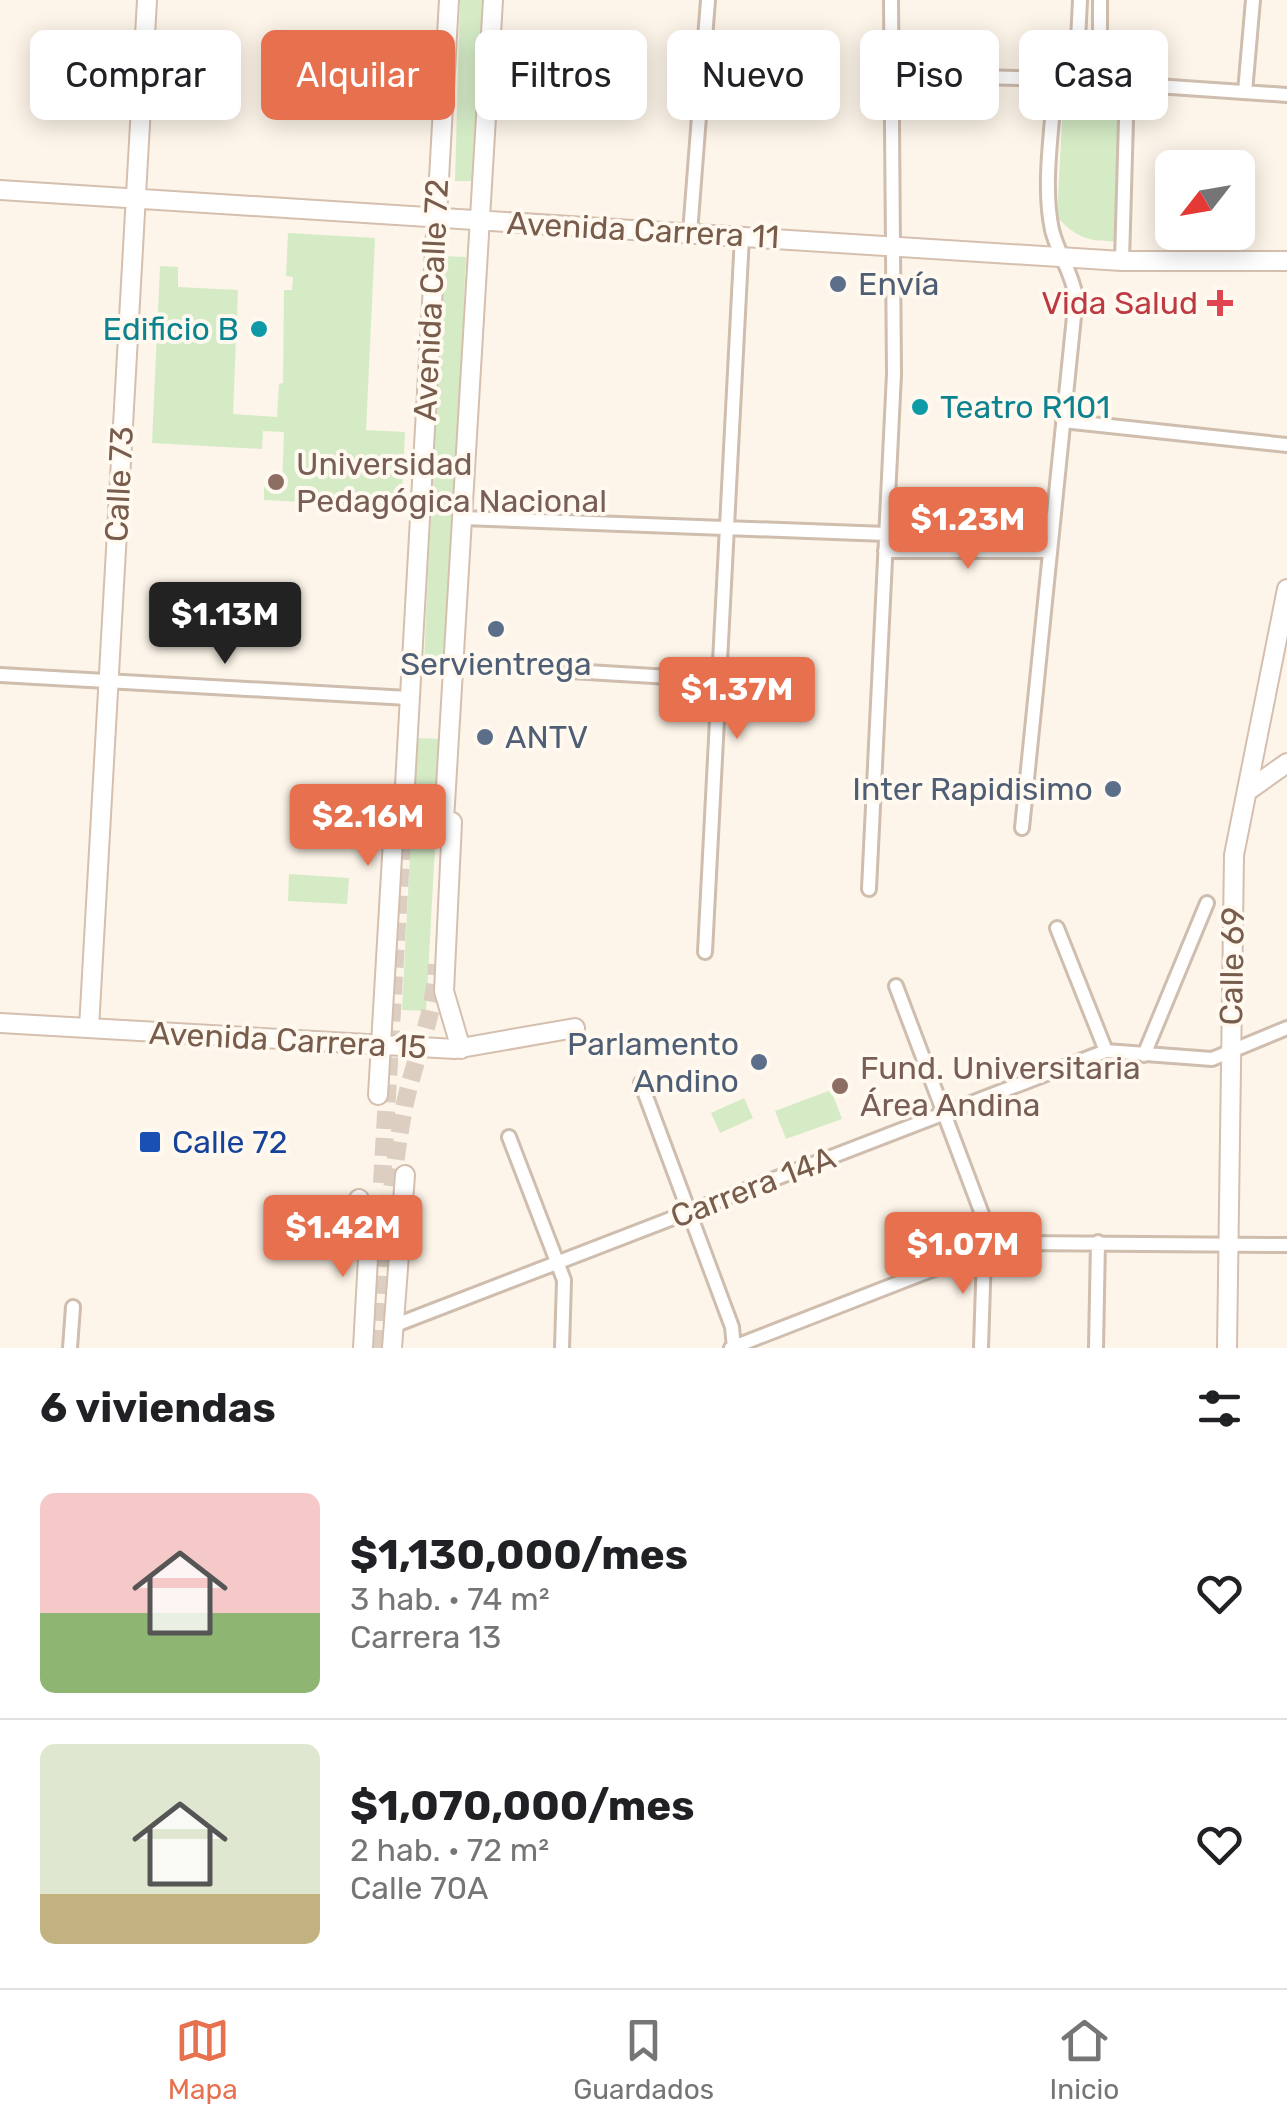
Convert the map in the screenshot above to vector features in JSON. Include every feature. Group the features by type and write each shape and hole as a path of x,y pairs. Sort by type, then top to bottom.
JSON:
{"main road":[{"name":"Calle 73","path":"88,1028 148,0"},
{"name":"Avenida Calle 72","path":"402,839 448,0"},
{"name":"Avenida Calle 72","path":"443,837 493,0"},
{"name":"Avenida Carrera 11","path":"0,190 1122,261 1287,261"},
{"name":"Calle 69","path":"1228,1348 1234,855 1287,588"},
{"path":"378,1095 398,759 408,698"},
{"path":"453,700 455,758 444,991 461,1049"},
{"path":"1249,790 1287,763"},
{"name":"Avenida Carrera 15","path":"0,1023 461,1049 575,1028"},
{"path":"392,1348 405,1175"},
{"path":"359,1199 370,1222 363,1348"}],"street":[{"path":"690,233 708,0"},
{"path":"890,0 891,30"},
{"path":"1079,30 1080,0"},
{"path":"1100,0 1100,30"},
{"path":"1245,92 1253,0"},
{"path":"1168,87 1287,95"},
{"path":"869,888 896,246 893,120"},
{"path":"1022,828 1076,297 1049,206 1053,120"},
{"path":"1122,261 1125,120"},
{"path":"705,952 742,236"},
{"path":"1063,421 1287,445"},
{"path":"463,518 726,530 1053,519"},
{"path":"885,550 1050,551"},
{"path":"571,671 719,680"},
{"path":"0,675 408,698"},
{"path":"1144,1054 1207,902"},
{"path":"1057,928 1106,1052"},
{"path":"896,986 982,1211 986,1248 981,1348"},
{"name":"Carrera 14A","path":"393,1326 1106,1052 1203,1059 1231,1053 1287,1028"},
{"path":"641,1084 732,1327 733,1348 986,1248 1022,1240 1287,1245"},
{"path":"509,1137 566,1296 562,1348"},
{"path":"1096,1348 1098,1242"},
{"path":"70,1348 73,1306"}],"green space":[{"path":"460,0 483,0 481,30 475,30 473,181 455,181"},
{"path":"1062,120 1119,120 1118,241 1084,237 1057,217"},
{"path":"288,233 375,238 366,430 405,432 401,515 324,510 323,503 264,500 264,487 282,488 284,432 263,431 262,449 152,443 160,266 178,267 178,287 238,290 233,414 277,417 279,384 283,383 284,290 292,290 293,277 286,276"},
{"path":"442,256 466,257 448,665 424,664"},
{"path":"1036,524 1036,546 902,545 905,525"},
{"path":"416,738 441,739 426,1011 402,1010"},
{"path":"289,874 349,878 347,904 288,901"},
{"path":"831,1090 842,1119 786,1139 775,1111"},
{"path":"744,1098 753,1118 720,1133 711,1113"}],"tunnel":[{"path":"382,1183 402,839"},
{"path":"382,1348 388,1227 399,1137 432,1001 437,964"}],"place":[{"name":"Envía","path":"838,284"},
{"name":"Vida Salud","path":"1220,303"},
{"name":"Edificio B","path":"259,329"},
{"name":"Teatro R101","path":"920,407"},
{"name":"Universidad Pedagógica Nacional","path":"276,482"},
{"name":"Servientrega","path":"496,629"},
{"name":"ANTV","path":"485,737"},
{"name":"Inter Rapidisimo","path":"1113,789"},
{"name":"Parlamento Andino","path":"759,1062"},
{"name":"Fund. Universitaria Área Andina","path":"840,1086"},
{"name":"Calle 72","path":"150,1142"}]}
